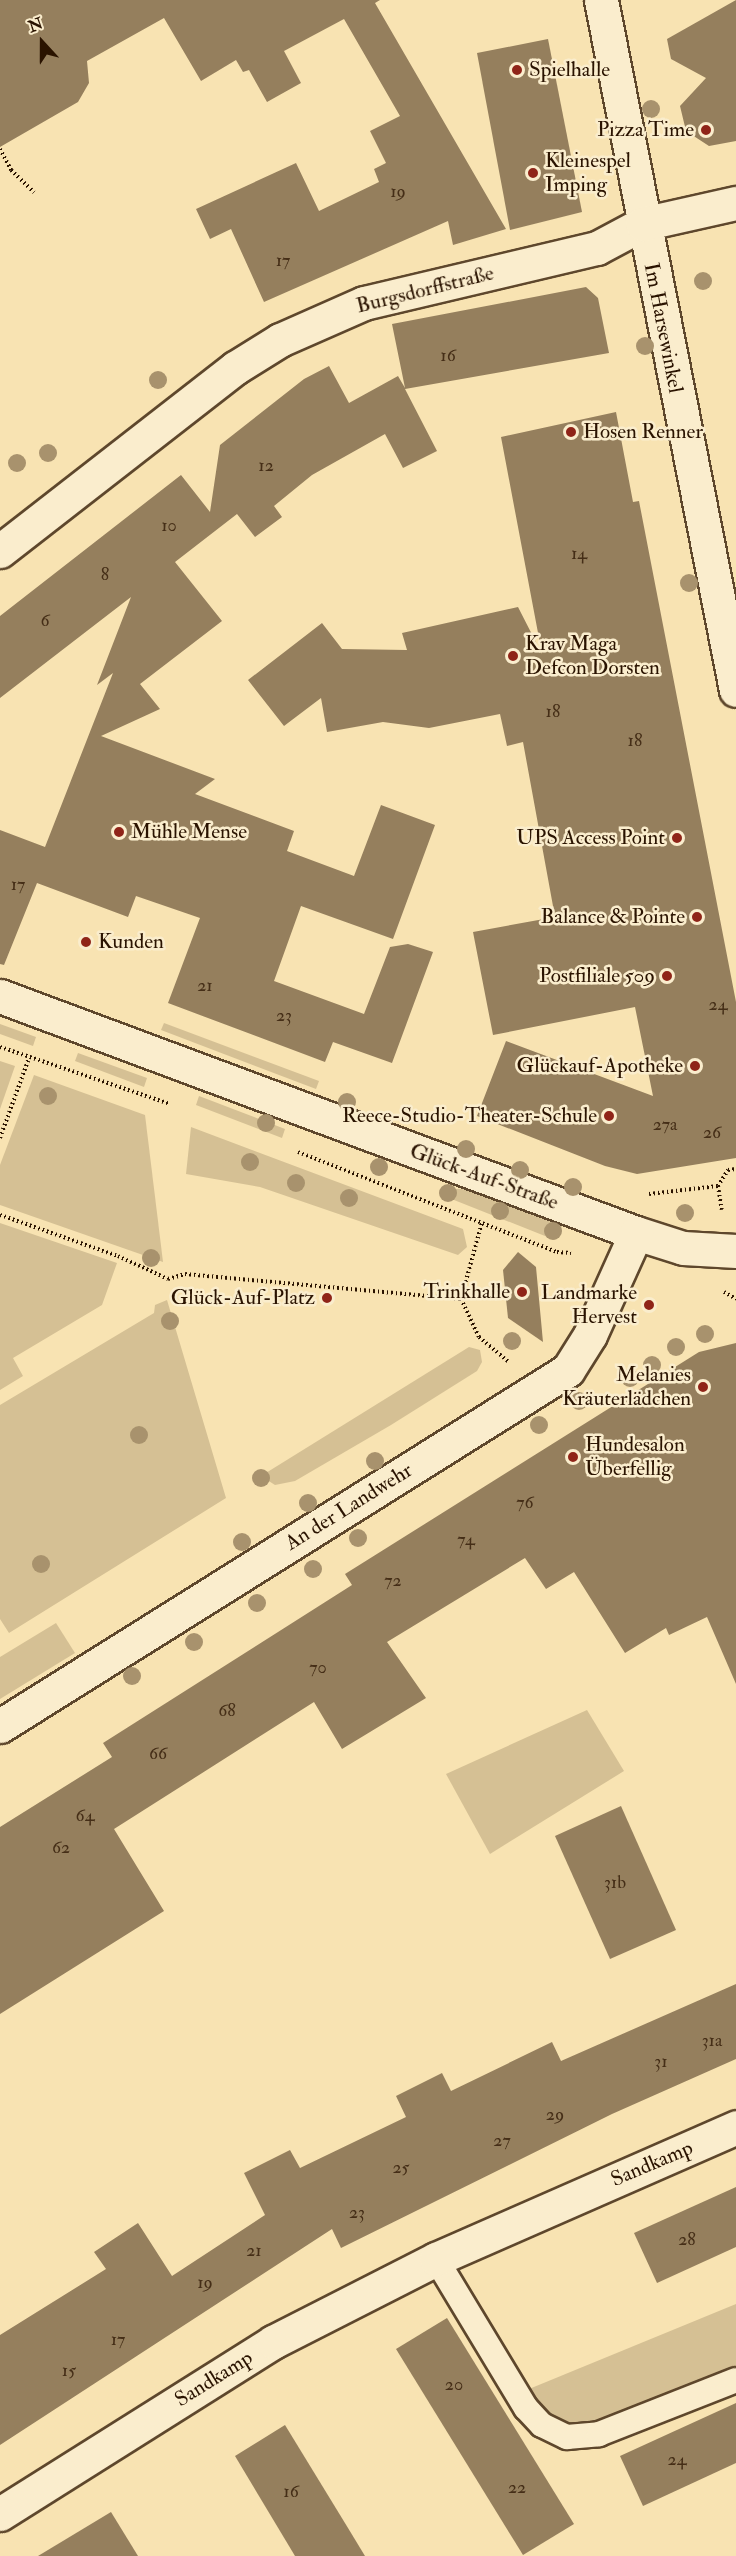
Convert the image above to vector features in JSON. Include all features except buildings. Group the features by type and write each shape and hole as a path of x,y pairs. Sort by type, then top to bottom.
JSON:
{"street":[{"name":"Im Harsewinkel","path":"601,0 642,224 736,690"},
{"name":"Burgsdorffstraße","path":"0,551 235,368 280,340 364,303 597,248 642,224 736,203"},
{"name":"Glück-Auf-Straße","path":"0,996 636,1233 684,1248 736,1251"},
{"name":"An der Landwehr","path":"0,1726 568,1370 590,1335 636,1233"},
{"name":"Sandkamp","path":"0,2514 273,2342 436,2259 736,2127"}],"lane":[{"path":"436,2259 526,2408 543,2425 567,2437 599,2434 736,2380"}],"path":[{"path":"0,149 11,170 34,192"},
{"path":"0,1047 174,1106"},
{"path":"0,1138 29,1058"},
{"path":"295,1151 482,1221 556,1252"},
{"path":"718,1186 728,1170 736,1168"},
{"path":"0,1215 118,1256 168,1279 185,1274 461,1299"},
{"path":"482,1221 461,1299 479,1337 509,1362"},
{"path":"724,1292 736,1299"}],"shaded area":[{"path":"164,1023 319,1081 316,1089 161,1030"},
{"path":"0,1024 36,1037 33,1046 0,1034"},
{"path":"78,1053 147,1078 144,1087 75,1061"},
{"path":"0,1061 15,1066 0,1109"},
{"path":"34,1075 145,1115 163,1262 0,1205 0,1165"},
{"path":"199,1096 285,1129 282,1138 196,1105"},
{"path":"191,1127 463,1229 467,1247 458,1255 260,1187 186,1174"},
{"path":"447,1189 463,1189 562,1226 555,1240 444,1196"},
{"path":"0,1223 117,1263 102,1305 13,1358 23,1376 0,1390"},
{"path":"167,1300 226,1498 9,1633 0,1619 0,1405 154,1313 155,1305"},
{"path":"469,1347 480,1350 482,1362 477,1371 391,1425 295,1481 275,1485 261,1476"},
{"path":"56,1623 75,1653 0,1699 0,1657"},
{"path":"587,1710 624,1771 490,1854 446,1774"},
{"path":"736,2304 736,2367 681,2392 591,2426 567,2426 542,2410 529,2389"}],"place":[{"name":"Spielhalle","path":"517,70"},
{"name":"Pizza Time","path":"706,130"},
{"name":"Kleinespel Imping","path":"533,173"},
{"name":"Hosen Renner","path":"571,432"},
{"name":"Krav Maga Defcon Dorsten","path":"513,656"},
{"name":"Mühle Mense","path":"119,832"},
{"name":"UPS Access Point","path":"677,838"},
{"name":"Balance & Pointe","path":"697,917"},
{"name":"Kunden","path":"86,942"},
{"name":"Postfiliale 509","path":"667,976"},
{"name":"Glückauf-Apotheke","path":"695,1066"},
{"name":"Reece-Studio-Theater-Schule","path":"609,1116"},
{"name":"Trinkhalle","path":"522,1292"},
{"name":"Glück-Auf-Platz","path":"327,1298"},
{"name":"Landmarke Hervest","path":"649,1305"},
{"name":"Melanies Kräuterlädchen","path":"703,1387"},
{"name":"Hundesalon Überfellig","path":"573,1457"}]}
